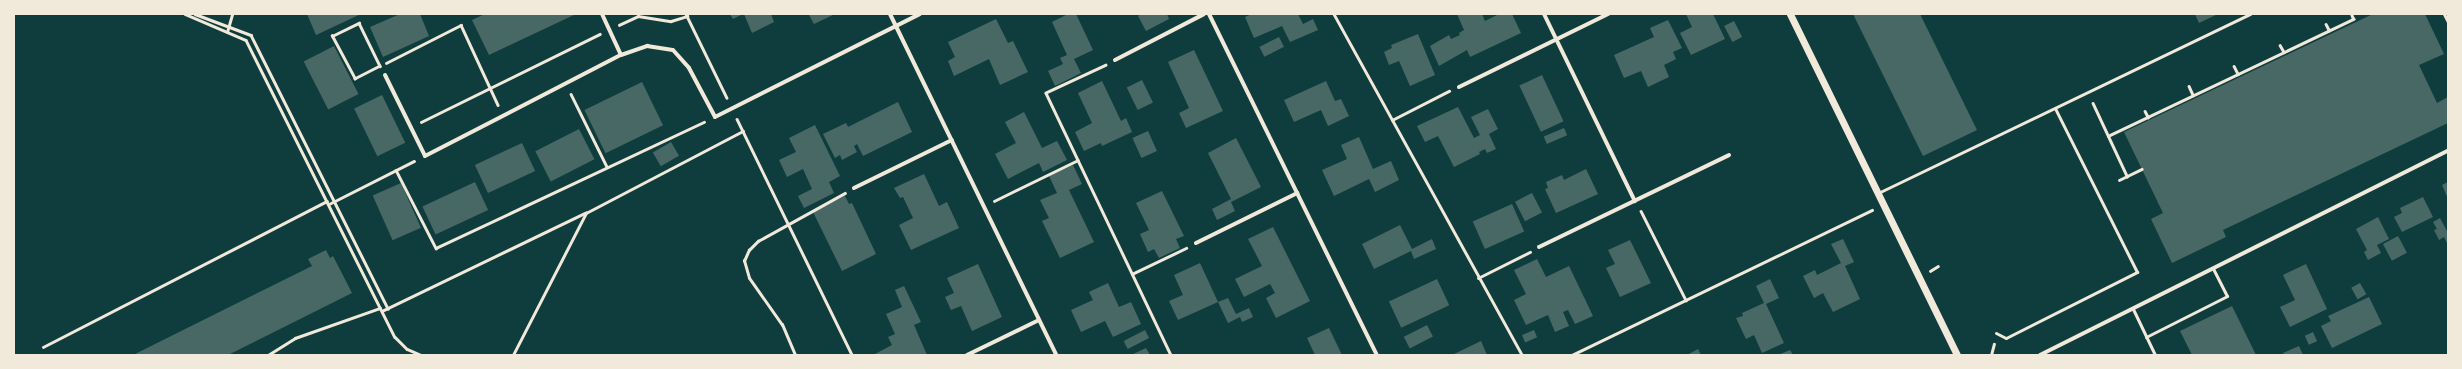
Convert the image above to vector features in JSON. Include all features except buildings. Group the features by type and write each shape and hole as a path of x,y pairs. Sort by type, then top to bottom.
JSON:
{"street":[{"path":"602,14 621,56"},
{"path":"890,14 1056,355"},
{"path":"384,75 425,156 621,56 647,46 673,50 690,68 716,117 920,14"},
{"path":"1115,60 1204,14"},
{"path":"1209,14 1377,355"},
{"path":"1544,14 1635,201"},
{"path":"1459,87 1608,14"},
{"path":"1790,14 1957,355"},
{"path":"854,188 952,140"},
{"path":"2040,355 2448,151"},
{"path":"1539,247 1729,155"},
{"path":"1196,243 1297,193"},
{"path":"967,355 1039,320"}],"lane":[{"path":"1878,193 2250,14"},
{"path":"2444,14 2448,22"},
{"path":"1996,334 2006,338 2137,272 2055,108"},
{"path":"2146,337 2227,296 2213,269"},
{"path":"2133,309 2155,355"}],"path":[{"path":"185,14 246,40 395,337 407,349 421,355"},
{"path":"195,14 251,34 388,308"},
{"path":"227,32 232,14"},
{"path":"1334,14 1478,278 1522,355"},
{"path":"2108,136 2353,19 2351,14"},
{"path":"410,127 638,16 671,21 687,15 852,355"},
{"path":"384,75 380,66 359,23 332,36 355,79 380,66 460,26 503,116"},
{"path":"2326,24 2329,30"},
{"path":"2280,45 2284,52"},
{"path":"1115,60 1046,93 1170,355"},
{"path":"2234,66 2238,74"},
{"path":"566,84 607,167"},
{"path":"2189,86 2193,95"},
{"path":"1392,120 1459,87"},
{"path":"2088,91 2127,176"},
{"path":"2145,111 2148,117"},
{"path":"396,170 436,248 716,117"},
{"path":"382,311 586,213 743,131"},
{"path":"43,347 328,203 335,201 425,156"},
{"path":"984,206 1078,160"},
{"path":"2119,180 2142,169"},
{"path":"795,355 782,325 749,278 744,261 749,250 758,241 788,223 854,188"},
{"path":"1635,201 1686,300"},
{"path":"1572,355 1884,205"},
{"path":"513,355 586,213"},
{"path":"1132,274 1196,243"},
{"path":"1478,278 1539,247"},
{"path":"268,355 295,338 338,325 380,308"}]}
